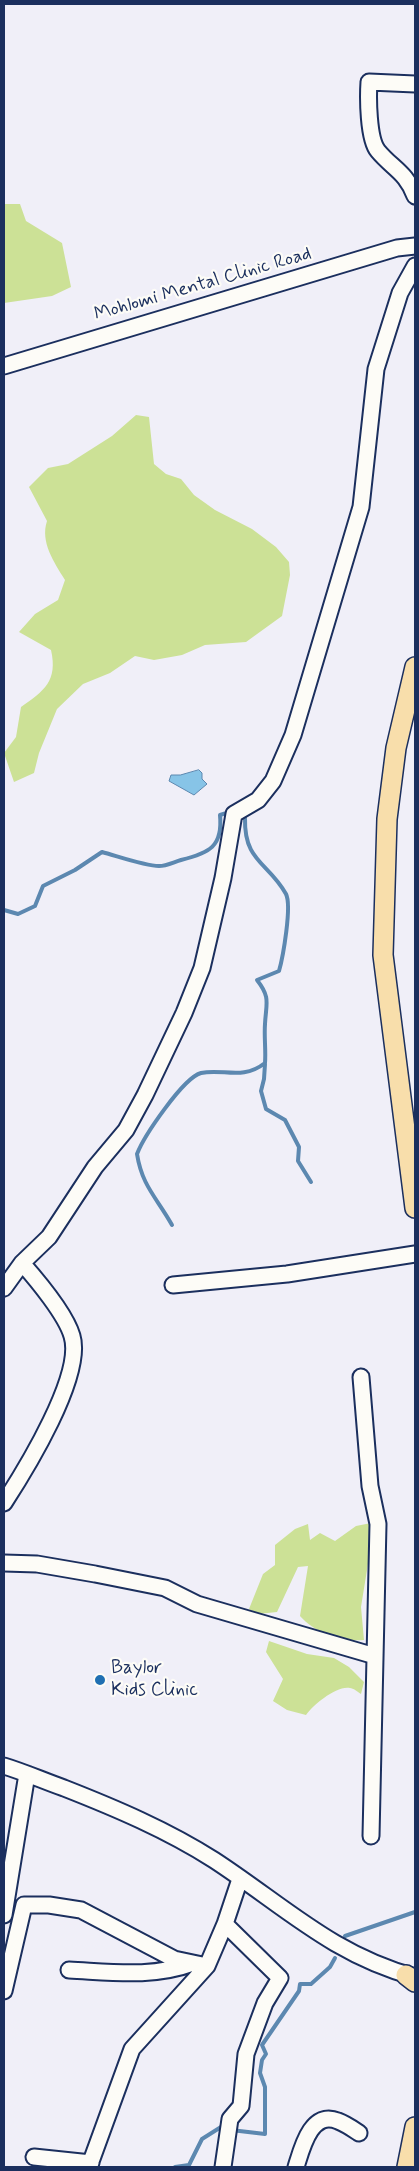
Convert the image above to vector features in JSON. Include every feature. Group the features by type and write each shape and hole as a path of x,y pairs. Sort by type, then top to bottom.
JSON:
{"main road":[{"path":"415,667 413,691 396,748 386,819 383,955 415,1205"},
{"path":"407,2167 415,2127"}],"street":[{"path":"415,84 369,82 367,106 376,150 409,180 415,196"},
{"name":"Mohlomi Mental Clinic Road","path":"4,366 397,248 415,246"},
{"path":"4,1288 22,1264 48,1237 95,1167 126,1130 184,1013 202,968 223,878 234,814 258,800 273,781 293,735 361,507 376,369 400,293 415,266"},
{"path":"173,1285 287,1274 415,1254"},
{"path":"4,1503 54,1415 73,1358 72,1336 64,1321 38,1282 22,1264"},
{"path":"361,1377 370,1486 378,1524 371,1836"},
{"path":"4,1562 36,1564 165,1588 198,1604 375,1656"},
{"path":"4,1766 126,1812 213,1860 293,1918 344,1950 393,1972 413,1976"},
{"path":"4,1915 27,1774"},
{"path":"34,2157 90,2165 132,2049 200,1964 225,1924 240,1879"},
{"path":"4,1991 24,1906 49,1905 81,1910 174,1959 200,1964"},
{"path":"223,2167 230,2120 241,2106 246,2054 265,2003 280,1978 225,1924"},
{"path":"69,1970 152,1973 173,1971 200,1964"},
{"path":"296,2167 303,2144 312,2127 324,2119 337,2120 359,2133"}],"green space":[{"path":"4,204 20,204 26,221 62,243 71,287 52,296 4,303"},
{"path":"136,415 149,417 154,464 166,474 181,479 194,495 215,510 252,529 276,547 289,562 290,575 282,616 246,642 205,645 182,655 154,660 135,656 110,673 83,684 57,709 39,753 34,773 14,782 4,753 16,737 21,707 36,696 47,684 51,677 53,661 51,650 19,632 35,614 58,600 65,580 49,552 45,537 47,521 29,487 48,468 68,464 112,436"},
{"path":"371,1523 372,1539 361,1607 364,1640 338,1638 321,1632 300,1616 308,1566 298,1567 277,1612 258,1614 249,1609 263,1574 275,1565 275,1545 295,1529 308,1524 310,1540 320,1533 335,1541 356,1526"},
{"path":"269,1641 307,1654 334,1658 349,1667 364,1682 361,1694 353,1689 345,1688 326,1697 306,1715 287,1710 273,1701 283,1679 266,1652"}],"water":[{"path":"199,770 202,773 202,779 207,784 194,795 169,781 171,775 180,775"}],"waterway":[{"path":"4,910 18,914 35,906 43,886 75,870 102,852 153,866 167,865 199,855 212,847 216,841 219,835 220,815 230,812"},
{"path":"172,1225 142,1175 137,1154 147,1134 165,1109 184,1085 193,1077 209,1072 240,1073 257,1068 265,1063 267,1001 257,980 279,971 285,944 288,909 286,894 253,853 248,844 245,818 239,815"},
{"path":"265,1064 261,1091 266,1109 285,1120 299,1147 298,1161 311,1182"},
{"path":"345,1936 415,1912"},
{"path":"231,2130 265,2134 265,2087 260,2073 262,2060 266,2054 262,2045 299,1991 300,1984 311,1984 330,1967 335,1958"},
{"path":"175,2167 189,2165 202,2139 221,2127 225,2129"}],"place":[{"name":"Baylor Kids Clinic","path":"100,1680"}]}
